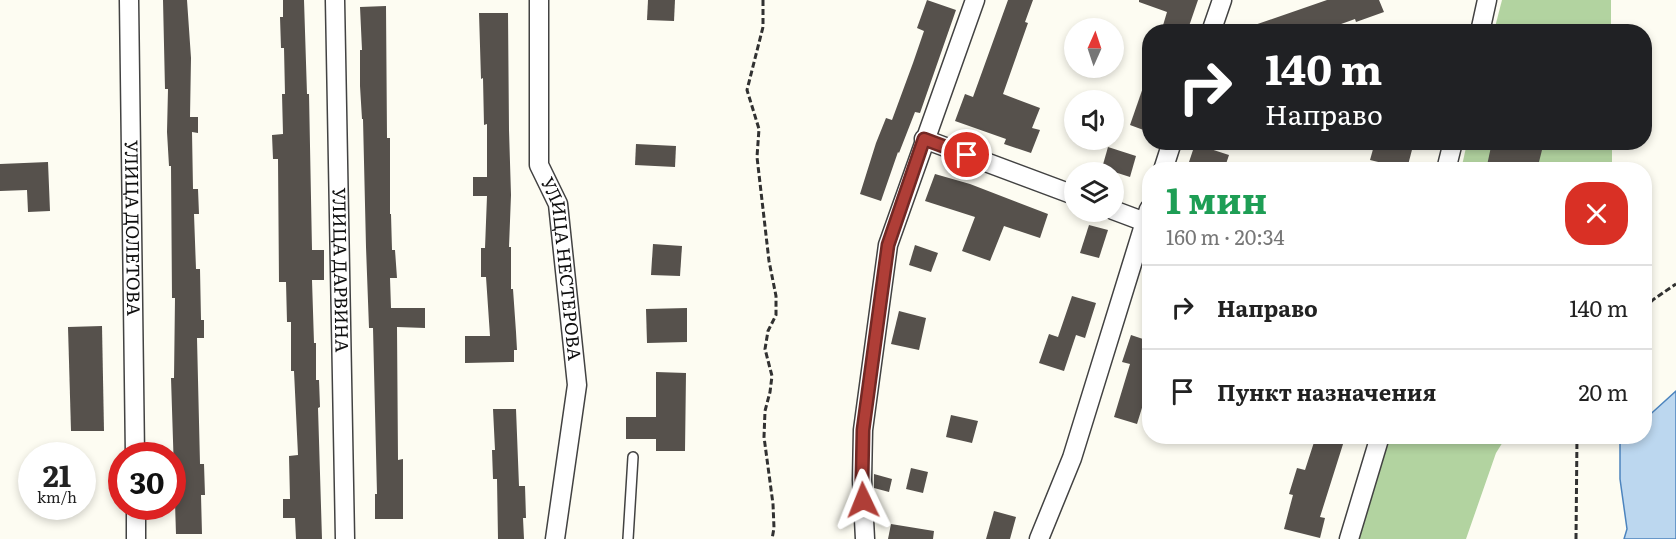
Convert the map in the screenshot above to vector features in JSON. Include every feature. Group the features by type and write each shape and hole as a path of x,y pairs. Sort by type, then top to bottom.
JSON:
{"street":[{"name":"УЛИЦА ДОЛЕТОВА","path":"129,0 135,442"},
{"name":"УЛИЦА ДАРВИНА","path":"335,0 345,539"},
{"name":"УЛИЦА НЕСТЕРОВА","path":"539,0 539,165 558,204 577,385 555,539"},
{"path":"865,539 862,480 863,430 888,245 975,0"},
{"path":"1214,24 1222,0"},
{"path":"1482,24 1487,0"},
{"path":"924,139 1064,191"},
{"path":"1124,212 1142,214"},
{"path":"1039,539 1072,458 1142,231"},
{"path":"1349,539 1378,444"},
{"path":"136,520 136,539"}],"lane":[{"path":"628,539 633,457"}],"path":[{"path":"763,0 763,27 747,90 759,129 757,157 769,261 776,296 776,315 768,331 765,349 772,376 765,411 764,437 773,504 772,539"},
{"path":"1652,300 1676,285"},
{"path":"1576,539 1577,444"}],"green space":[{"path":"1502,0 1611,0 1611,24 1496,24"},
{"path":"1465,150 1612,150 1612,162 1463,162"},
{"path":"1384,444 1502,444 1496,453 1466,539 1358,539"}],"water":[{"path":"1676,391 1676,539 1624,539 1627,529 1620,479 1620,444 1652,444 1652,413"}],"building":[{"path":"163,0 187,0 191,58 190,117 198,117 198,133 192,132 193,189 198,189 199,214 194,214 196,269 200,269 201,320 204,320 204,338 197,338 200,464 204,464 205,495 201,495 202,534 176,534 176,520 186,520 186,442 173,442 171,378 174,378 175,298 172,298 171,166 169,166 167,132 168,89 165,89"},
{"path":"283,0 304,0 307,94 309,94 312,250 324,250 324,280 312,280 316,380 319,380 322,539 296,539 295,518 283,518 283,499 290,499 289,456 298,455 294,371 291,371 291,322 287,322 286,282 279,282 278,159 273,159 272,135 283,134 284,48 281,48 280,17 283,17"},
{"path":"648,0 675,0 674,21 647,20"},
{"path":"927,0 956,10 920,113 915,112 881,201 860,194 886,118 892,120 913,63 924,31 917,28"},
{"path":"1008,0 1033,0 1025,22 1028,23 1003,94 1040,108 1032,128 1040,130 1031,153 1004,144 1006,139 955,121 965,94 973,97"},
{"path":"1139,0 1198,0 1190,24 1163,24 1167,12 1139,2"},
{"path":"1327,0 1379,0 1384,12 1356,22 1355,19 1341,24 1257,24"},
{"path":"386,6 390,214 392,250 395,250 397,278 390,278 391,308 425,308 425,328 397,327 398,460 403,459 403,519 375,519 375,494 377,494 373,328 369,328 360,86 360,50 362,50 360,7"},
{"path":"479,13 508,13 511,195 509,247 511,247 511,289 513,289 517,350 514,350 514,362 465,363 465,336 490,336 486,277 481,277 481,248 485,248 487,196 473,196 473,177 487,177 487,124 484,125"},
{"path":"1142,90 1142,129 1130,125"},
{"path":"636,144 676,146 675,167 635,165"},
{"path":"1107,150 1117,150 1136,156 1130,177 1124,175 1124,162 1104,162"},
{"path":"1193,150 1214,150 1229,155 1227,162 1189,162"},
{"path":"1373,150 1412,150 1409,162 1370,160"},
{"path":"1490,150 1542,150 1539,162 1488,162"},
{"path":"48,162 50,211 28,212 27,190 0,191 0,164"},
{"path":"935,174 970,184 1048,214 1040,238 1004,226 990,261 962,251 975,217 925,201"},
{"path":"1089,225 1108,230 1099,258 1080,253"},
{"path":"653,244 682,246 680,276 651,275"},
{"path":"915,245 938,253 931,272 909,265"},
{"path":"1072,296 1096,303 1085,338 1076,335 1064,371 1039,363 1049,334 1058,337"},
{"path":"687,308 687,342 647,343 646,309"},
{"path":"899,311 926,318 919,350 891,344"},
{"path":"102,326 104,431 71,431 68,327"},
{"path":"1131,335 1142,339 1142,408 1137,424 1114,417 1130,364 1122,362"},
{"path":"656,372 686,373 685,451 656,451 656,439 626,439 626,417 656,417"},
{"path":"493,409 516,409 519,486 525,486 524,539 498,539 497,479 493,479 492,450 495,450"},
{"path":"951,415 978,421 972,443 946,437"},
{"path":"1313,444 1343,444 1320,517 1325,518 1320,538 1284,529 1293,495 1289,494 1297,468 1305,470"},
{"path":"911,468 928,472 923,493 906,489"},
{"path":"874,474 892,479 889,492 874,488"},
{"path":"994,511 1016,517 1010,539 986,539"},
{"path":"891,524 934,531 933,539 888,539"}],"route":[{"path":"863,500 863,430 888,245 924,139 967,155"}]}
